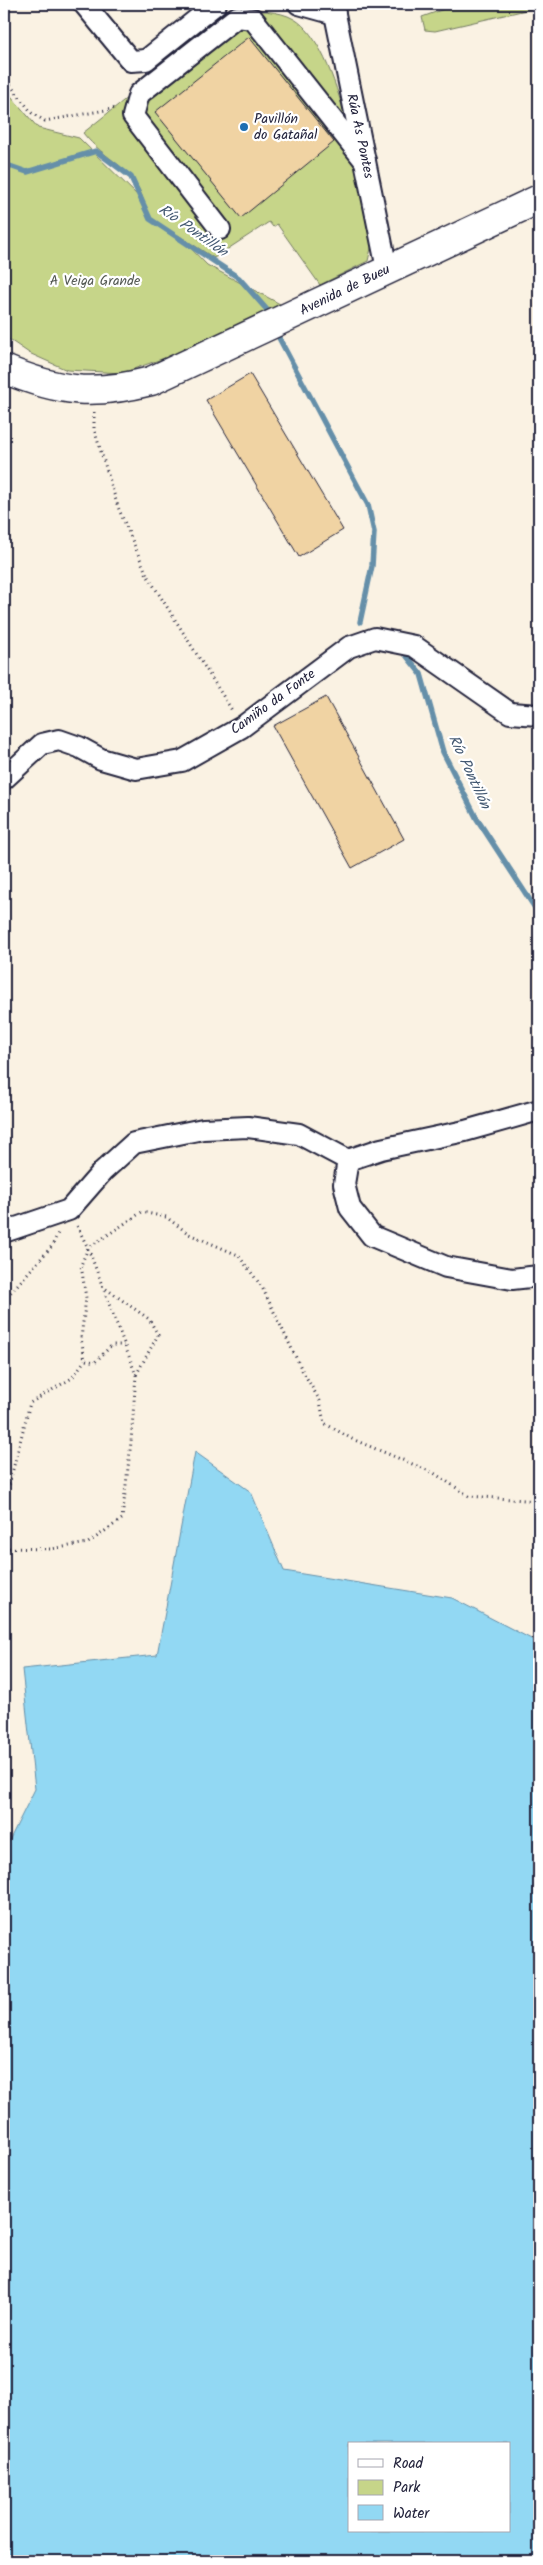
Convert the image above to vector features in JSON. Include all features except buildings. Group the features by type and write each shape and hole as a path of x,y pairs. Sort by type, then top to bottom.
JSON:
{"main road":[{"name":"Avenida de Bueu","path":"4,369 36,383 95,392 121,389 151,381 539,199"}],"street":[{"path":"84,4 132,61 146,60 216,4"},
{"path":"298,4 333,9"},
{"name":"Rúa As Pontes","path":"333,9 387,269"},
{"path":"220,229 133,116 139,94 237,17 253,19 365,161"},
{"name":"Camiño da Fonte","path":"4,779 42,744 59,740 79,747 101,759 136,769 182,761 242,727 349,647 376,638 414,646 510,713 539,715"},
{"path":"4,1232 69,1210 103,1171 134,1143 203,1129 248,1127 299,1134 348,1160 381,1149 465,1131 539,1110"},
{"path":"348,1160 344,1184 350,1208 372,1236 446,1268 512,1279 539,1276"}],"path":[{"path":"4,77 32,114 45,121 136,105"},
{"path":"95,392 94,428 118,507 147,575 242,727"},
{"path":"69,1210 88,1248 136,1375"},
{"path":"4,1300 52,1246 69,1210"},
{"path":"4,1493 9,1486 30,1403 72,1378 85,1360 81,1338 86,1298 81,1266 88,1248 142,1212 166,1217 190,1234 238,1256 262,1287 302,1370 320,1401 324,1423 352,1439 434,1473 469,1496 539,1501"},
{"path":"4,1548 51,1549 88,1543 122,1519 131,1442 136,1375 158,1335 149,1319 102,1286"},
{"path":"85,1360 96,1362 112,1346 124,1345"}],"green space":[{"path":"458,4 539,4 539,7 435,31 425,30 422,17"},
{"name":"A Veiga Grande","path":"238,9 274,12 294,19 310,34 324,58 347,122 355,157 372,244 368,261 320,285 277,224 273,227 269,222 214,258 178,235 207,265 280,304 193,348 122,373 67,370 29,353 4,336 4,91 6,90 38,128 79,138 144,202 133,180 126,172 100,151 83,133"}],"water":[{"path":"195,1452 251,1492 284,1571 452,1598 539,1643 539,2561 4,2561 4,1851 35,1789 22,1669 157,1655"}],"waterway":[{"name":"Río Pontillón","path":"4,164 27,172 96,151 131,177 150,219 239,278 268,311"},
{"name":"Río Pontillón","path":"278,336 368,505 374,532 372,566 360,622"},
{"name":"Río Pontillón","path":"402,650 421,674 443,752 477,819 539,914"}],"place":[{"name":"Pavillón do Gatañal","path":"244,127"}]}
